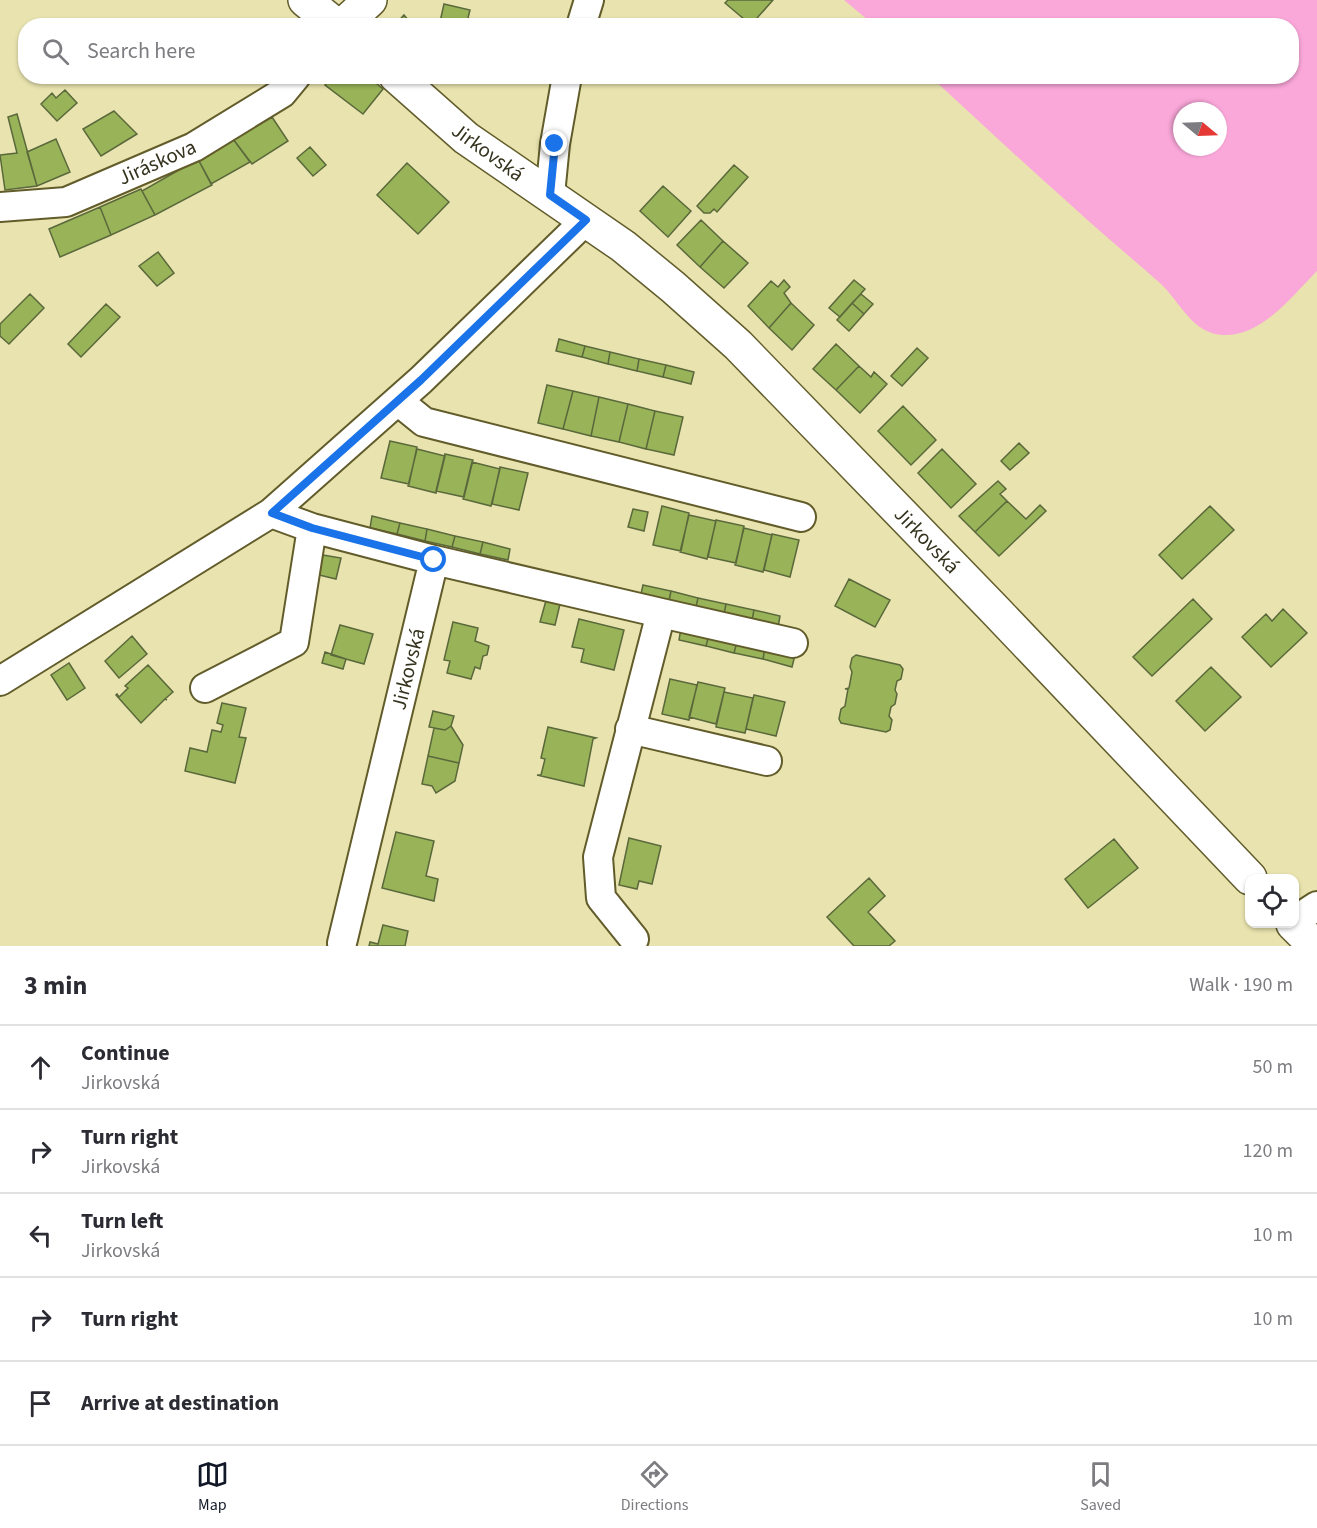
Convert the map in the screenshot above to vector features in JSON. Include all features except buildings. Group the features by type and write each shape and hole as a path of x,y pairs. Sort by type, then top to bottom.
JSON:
{"street":[{"path":"304,0 327,18"},
{"path":"351,18 370,0"},
{"path":"583,18 589,0"},
{"name":"Jiráskova","path":"0,207 66,202 183,152 282,93 289,84"},
{"name":"Jirkovská","path":"405,84 466,138 586,220 673,286 738,345 1246,874"},
{"path":"550,195 555,144 566,84"},
{"path":"2,680 272,513 398,401 586,220"},
{"path":"398,401 424,422 801,518"},
{"path":"272,513 312,528 434,560 793,643"},
{"path":"205,688 294,642 312,528"},
{"name":"Jirkovská","path":"342,943 434,560"},
{"path":"634,939 602,898 598,857 661,613"},
{"path":"630,729 767,761"},
{"path":"1299,919 1317,906"},
{"path":"1299,928 1315,946"}],"shaded area":[{"path":"844,0 1317,0 1317,271 1287,303 1250,329 1237,334 1212,333 1202,329 1187,316 1161,284 939,84 1299,84 1299,18 866,18"}],"route":[{"path":"434,560 312,528 272,513 421,380 586,220 550,195 555,144"}]}
